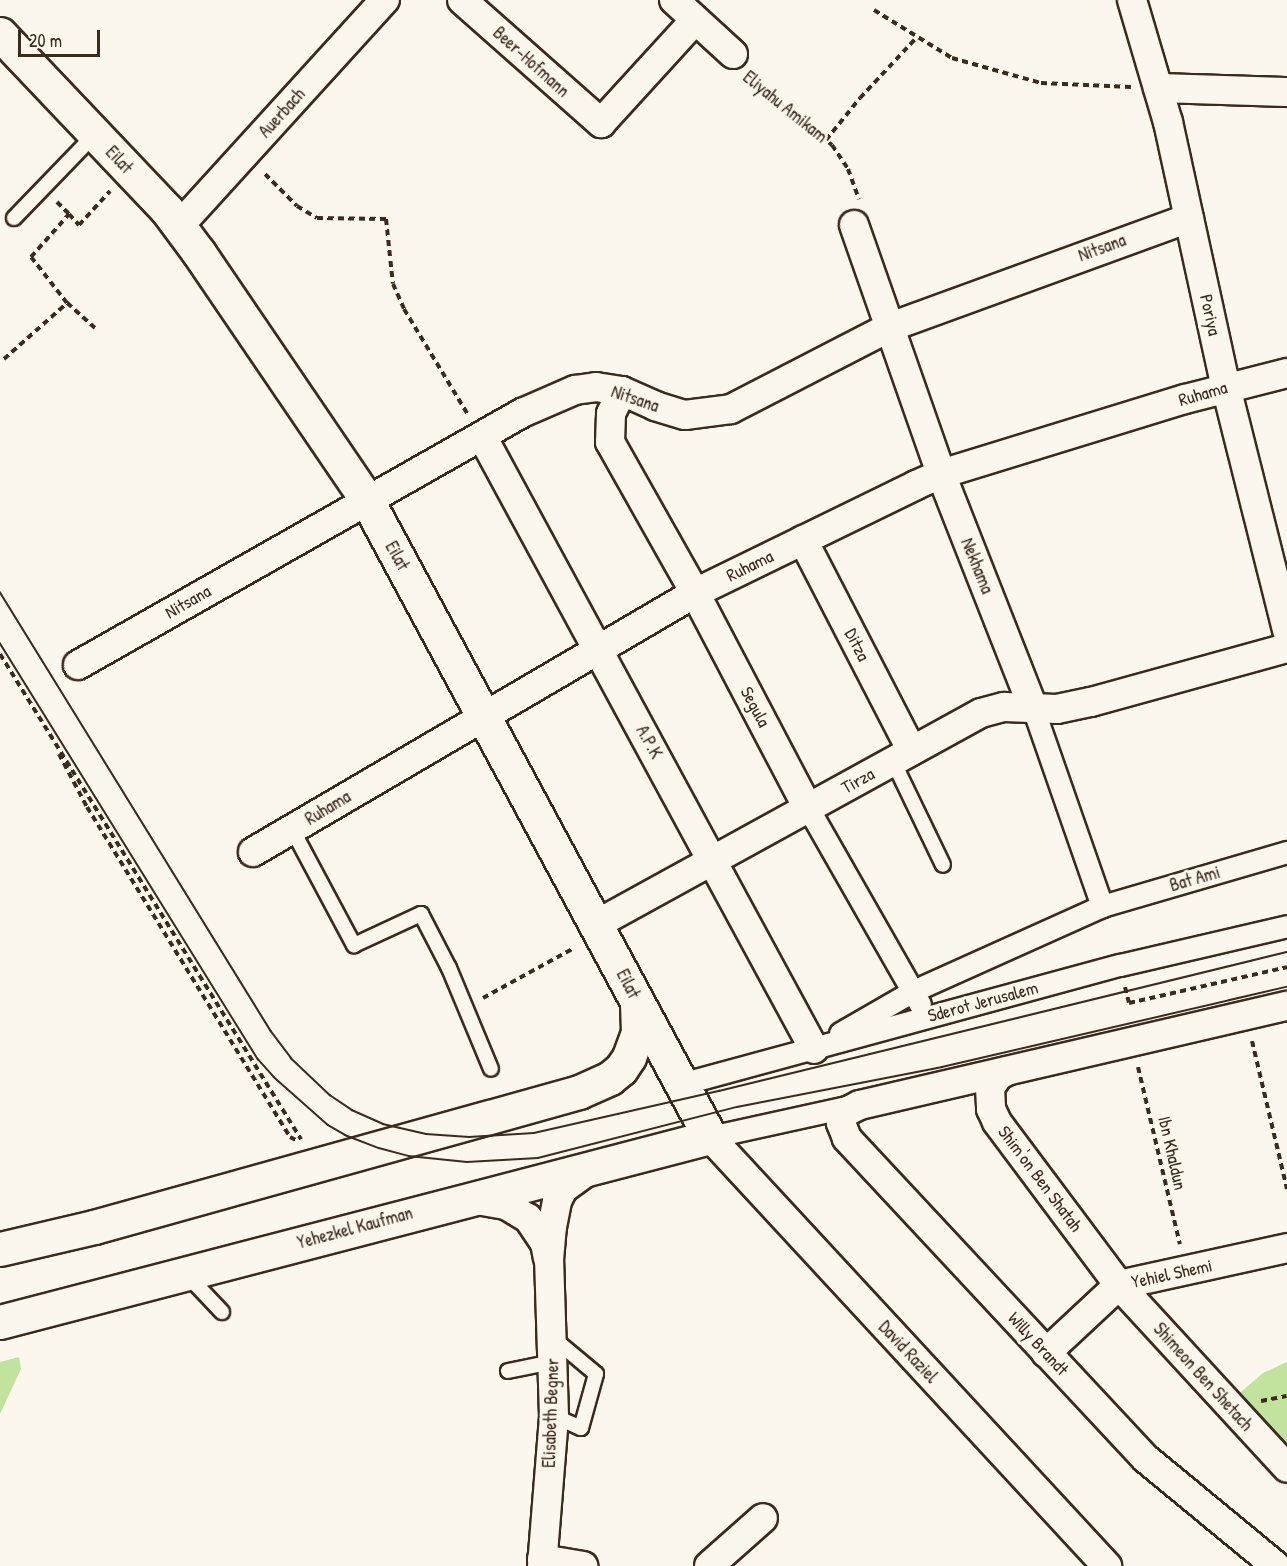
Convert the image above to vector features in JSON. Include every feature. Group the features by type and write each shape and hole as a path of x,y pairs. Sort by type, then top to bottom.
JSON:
{"street":[{"name":"Auerbach","path":"179,226 385,0"},
{"name":"Beer-Hofmann","path":"462,0 601,123 695,20"},
{"name":"Eliyahu Amikam","path":"674,0 734,54"},
{"name":"Poriya","path":"1132,0 1158,88 1226,387 1287,630"},
{"name":"Eilat","path":"0,33 179,226 368,502 710,1137"},
{"path":"1158,88 1287,92"},
{"name":"Nekhama","path":"858,218 890,327 941,474 1033,708 1102,906"},
{"name":"Nitsana","path":"78,665 522,413 574,390 596,387 622,391 655,406 685,415 731,408 890,327 1189,218"},
{"name":"Ruhama","path":"254,852 484,715 695,594 941,474 1226,387 1287,373"},
{"name":"Segula","path":"622,391 611,414 610,442 695,594 808,808 928,1017"},
{"name":"A.P.K","path":"482,436 714,860 813,1048"},
{"name":"Ditza","path":"802,540 903,756"},
{"name":"Tirza","path":"597,924 981,713 1004,707 1057,709 1090,702 1287,648"},
{"name":"Bat Ami","path":"813,1048 913,991 1102,906 1287,852"},
{"name":"Sderot Jerusalem","path":"681,1084 1120,965 1287,926"},
{"path":"0,1249 94,1227 598,1085 621,1069 633,1050 640,1019 637,1000"},
{"path":"710,1137 860,1105 1131,1040 1287,1006"},
{"name":"Shim'on Ben Shatah","path":"1007,1071 998,1076 990,1088 991,1109 997,1122 1119,1285"},
{"name":"Willy Brandt","path":"860,1105 848,1109 841,1118 842,1129 847,1138 1146,1459 1276,1566"},
{"name":"Yehezkel Kaufman","path":"0,1322 187,1275 605,1162 710,1137"},
{"name":"David Raziel","path":"710,1137 1107,1566"},
{"name":"Elisabeth Begner","path":"542,1563 554,1416 549,1260 557,1201 563,1188 583,1173 605,1162"},
{"name":"Elisabeth Begner","path":"465,1199 495,1201 518,1211 536,1228 549,1260"},
{"name":"Yehiel Shemi","path":"1046,1353 1119,1285 1287,1248"},
{"name":"Shimeon Ben Shetach","path":"1119,1285 1287,1468"},
{"path":"709,1566 763,1518"},
{"path":"542,1563 583,1566"}],"lane":[{"path":"14,218 94,134"},
{"path":"903,756 943,865"},
{"path":"292,830 354,945 421,914 467,1008 491,1069"},
{"path":"187,1275 222,1312"},
{"path":"507,1371 553,1350 596,1374 581,1428 554,1416"}],"path":[{"path":"874,10 952,58 1041,83 1158,88"},
{"path":"826,140 860,98 917,37"},
{"name":"Eliyahu Amikam","path":"734,54 745,63 738,71 832,145 848,169 858,218"},
{"path":"244,154 297,206 317,218 386,219 393,284 404,309 482,436"},
{"path":"95,328 67,303 31,257 69,214 79,225 129,170"},
{"path":"4,359 67,303"},
{"path":"0,654 305,1145 290,1137 87,807 45,727"},
{"path":"467,1008 585,942 597,924"},
{"path":"1245,1015 1287,1189"},
{"name":"Ibn Khaldun","path":"1131,1040 1186,1271"}],"green space":[{"path":"19,1357 21,1369 0,1414 0,1362"},
{"path":"1287,1362 1287,1460 1234,1398 1263,1373"}],"tram line":[{"path":"0,592 271,1031 291,1058 330,1095 352,1110 383,1124 426,1134 469,1137 534,1133 719,1091 1287,952"},
{"path":"0,643 258,1059 274,1077 328,1125 345,1135 379,1148 409,1156 467,1162 538,1158 737,1107 942,1067 1287,987"}]}
